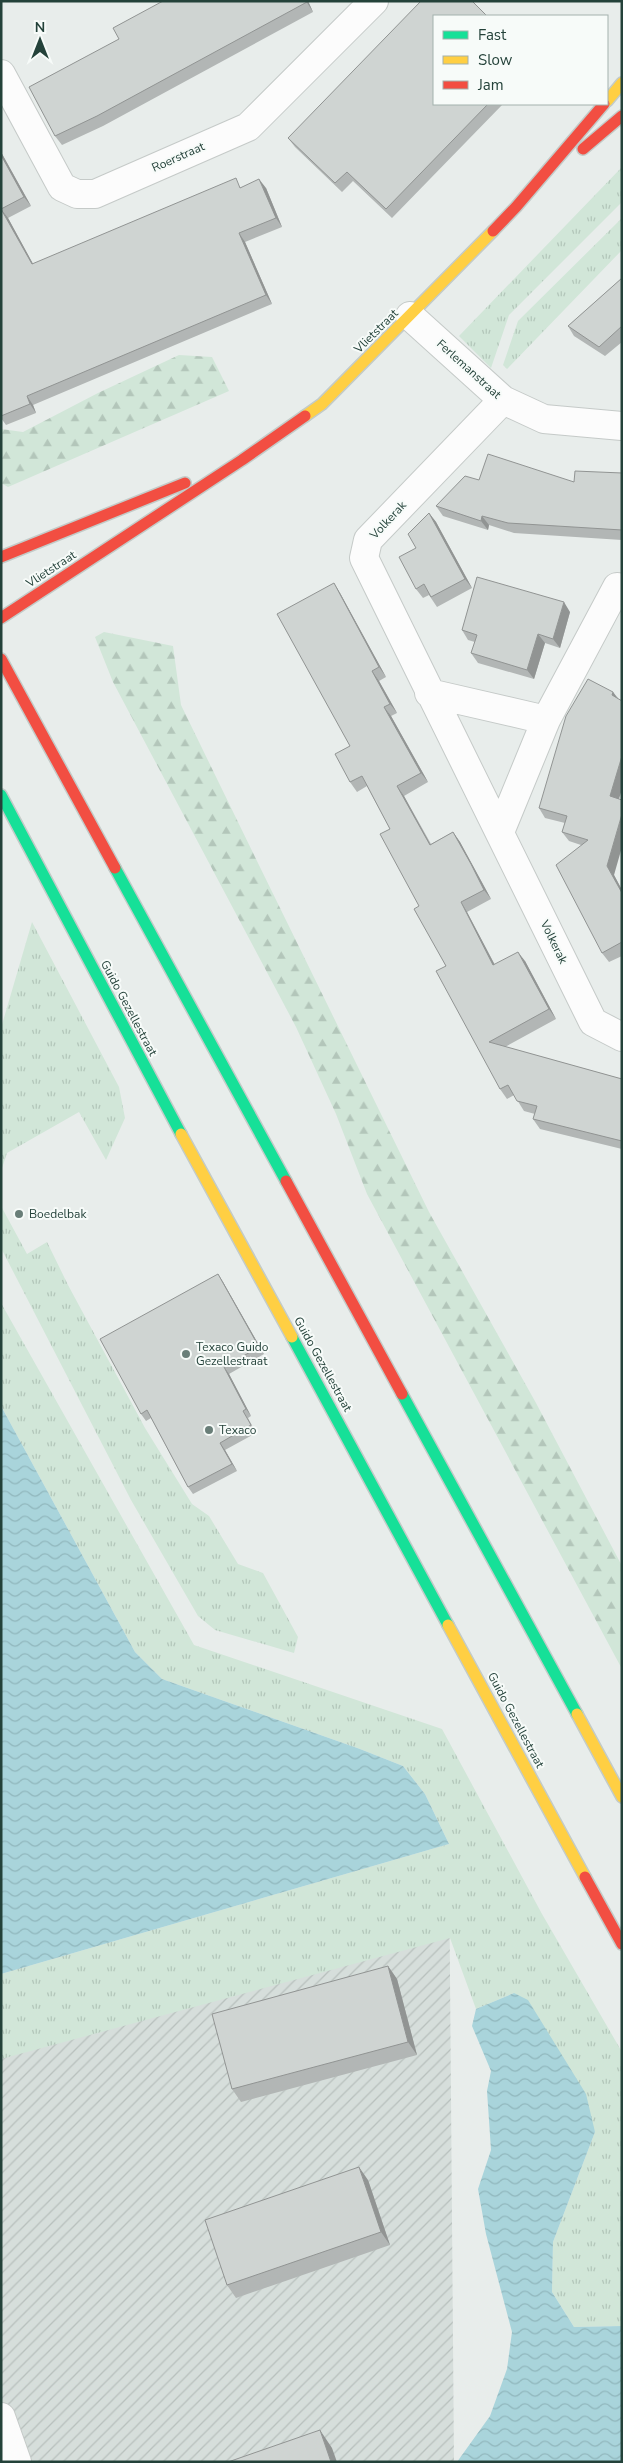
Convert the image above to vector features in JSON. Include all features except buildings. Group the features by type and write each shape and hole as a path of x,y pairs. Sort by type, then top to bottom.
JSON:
{"main road":[{"name":"Vlietstraat","path":"608,100 622,84"},
{"name":"Vlietstraat","path":"1,618 242,460 322,404 516,207 603,105"},
{"name":"Vlietstraat","path":"516,207 622,116"},
{"name":"Vlietstraat","path":"1,557 242,460"},
{"path":"1,659 622,1798"},
{"name":"Guido Gezellestraat","path":"1,795 155,1086 622,1944"}],"street":[{"name":"Roerstraat","path":"1,74 62,187 77,194 95,194 248,127 374,1"},
{"name":"Ferlemanstraat","path":"410,316 503,400 544,419 622,426"},
{"name":"Volkerak","path":"503,400 368,540 364,558 593,1022 622,1037"},
{"path":"500,832 546,720 617,587"},
{"path":"429,693 546,720"},
{"path":"1,2417 17,2462"}],"shaded area":[{"path":"449,1854 454,2462 1,2462 1,1977"}],"green space":[{"path":"622,167 622,202 509,315 491,368 459,336"},
{"path":"622,218 622,250 507,369 503,365 518,321"},
{"path":"179,355 212,357 229,391 8,487 1,483 1,429 23,432 98,393"},
{"path":"104,632 173,646 181,705 256,859 429,1212 536,1403 622,1566 622,1669 367,1194 336,1114 296,1027 113,682 95,637"},
{"path":"32,922 119,1087 125,1118 106,1160 79,1112 7,1153 1,1171 1,1028"},
{"path":"1,1206 27,1254 47,1242 145,1428 192,1504 209,1516 238,1564 263,1573 298,1637 294,1653 215,1630 198,1616 131,1500 1,1248"},
{"path":"1,1303 194,1645 442,1729 542,1914 622,2052 622,2326 574,2327 552,2292 553,2242 595,2132 514,1993 476,2009 450,1938 1,2059 1,1974 449,1844 425,1794 403,1766 162,1679 135,1652 1,1406"}],"water":[{"path":"1,1406 135,1652 162,1679 403,1766 425,1794 449,1844 1,1974"},
{"path":"514,1993 528,2000 586,2094 595,2132 553,2242 552,2292 574,2327 622,2326 622,2462 457,2462 490,2416 507,2369 512,2332 486,2234 478,2189 491,2150 487,2091 491,2071 472,2026 476,2009"}],"traffic: fast":[{"path":"1,795 181,1134"},
{"path":"115,868 286,1181"},
{"path":"292,1337 448,1625"},
{"path":"402,1394 577,1714"}],"traffic: slow":[{"path":"608,100 622,83"},
{"path":"305,416 322,404 493,231"},
{"path":"181,1134 292,1337"},
{"path":"448,1625 585,1877"},
{"path":"577,1714 622,1797"}],"traffic: jam":[{"path":"493,231 516,207 603,105"},
{"path":"583,149 622,116"},
{"path":"1,618 242,460 305,416"},
{"path":"1,557 185,483"},
{"path":"1,659 115,868"},
{"path":"286,1181 402,1394"},
{"path":"585,1877 622,1944"}],"place":[{"name":"Boedelbak","path":"19,1214"},
{"name":"Texaco Guido Gezellestraat","path":"186,1354"},
{"name":"Texaco","path":"209,1430"}]}
